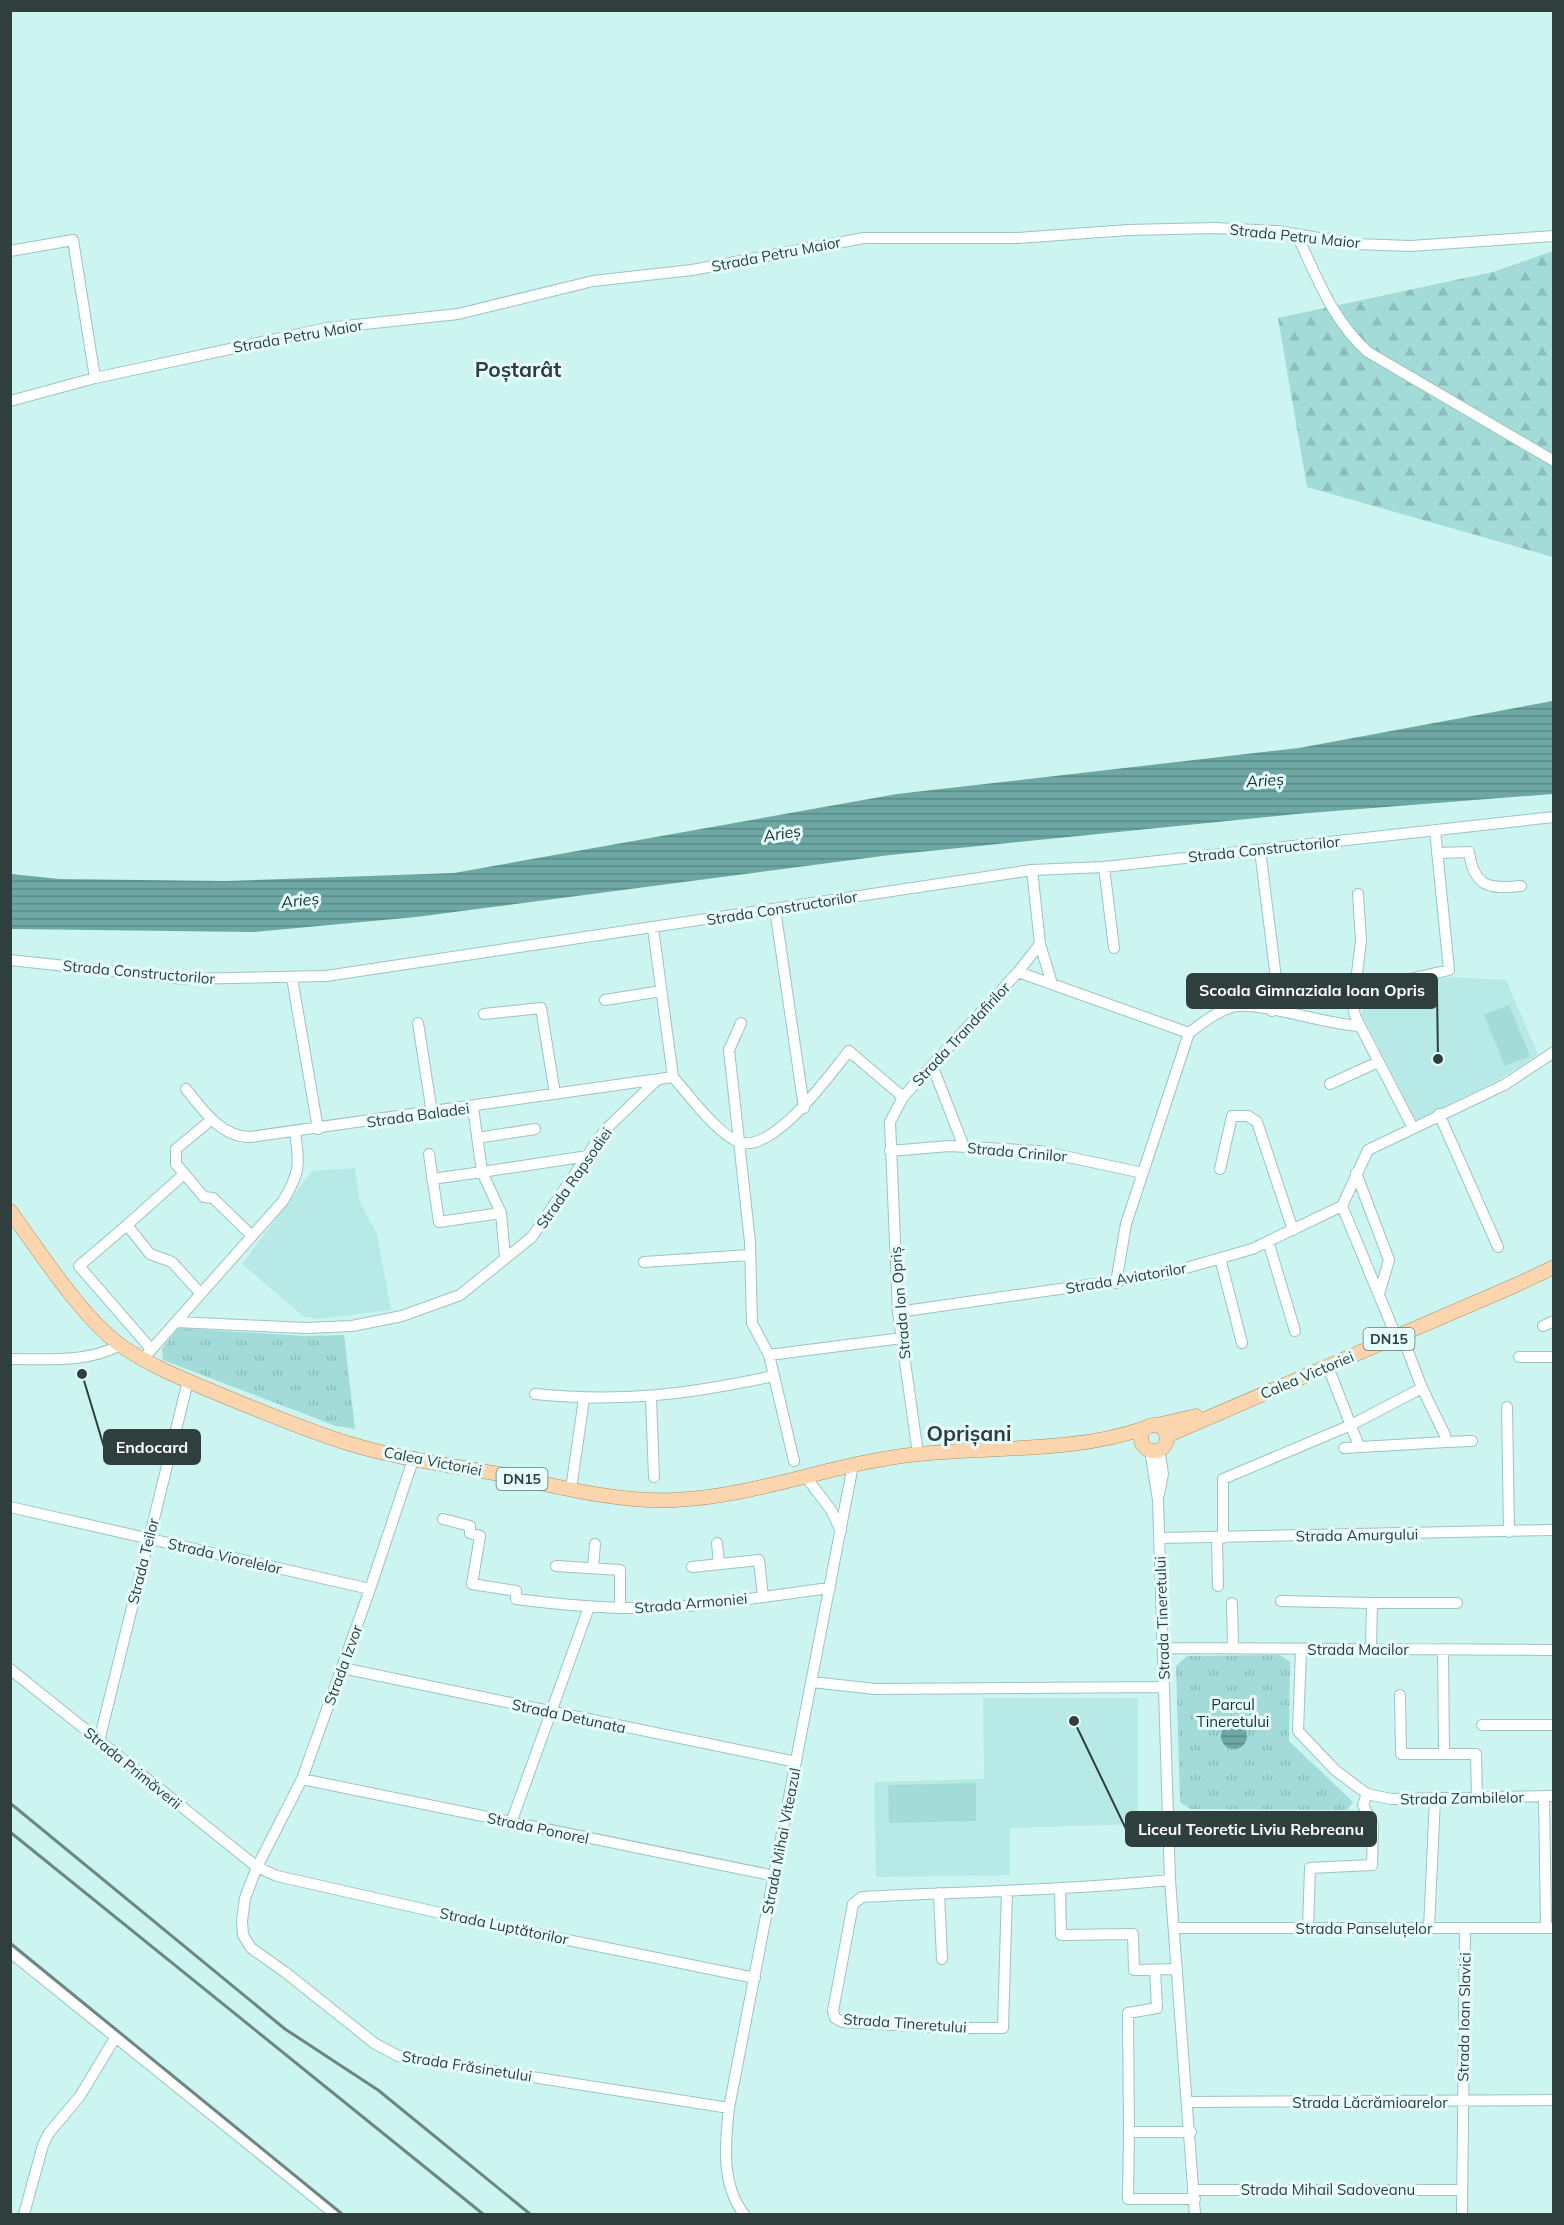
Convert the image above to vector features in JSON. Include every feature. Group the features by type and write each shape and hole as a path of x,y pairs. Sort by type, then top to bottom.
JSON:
{"main road":[{"name":"Calea Victoriei","path":"10,1211 72,1293 120,1345 147,1354 188,1381 289,1424 340,1441 571,1489 646,1500 734,1495 853,1465 918,1454 1065,1445 1114,1439 1151,1426 1224,1410"},
{"name":"Calea Victoriei","path":"1166,1436 1554,1267"},
{"path":"1151,1426 1163,1429 1166,1436 1165,1444 1150,1448 1141,1435 1151,1426"},
{"name":"Calea Victoriei","path":"1114,1439 1150,1448"}],"street":[{"name":"Strada Petru Maior","path":"10,401 95,378 327,328 458,314 593,281 692,270 745,261 791,249 864,238 1018,238 1128,230 1215,228 1298,235 1355,244 1411,246 1554,236"},
{"path":"1298,235 1340,324 1360,345 1554,461"},
{"path":"10,251 73,240 95,378"},
{"name":"Strada Constructorilor","path":"10,960 186,979 326,976 1032,870 1104,867 1554,817"},
{"path":"1357,991 1449,970 1435,830"},
{"path":"1260,850 1276,978 1272,1011"},
{"path":"1437,853 1469,852 1474,874 1485,885 1496,888 1521,886"},
{"path":"1104,867 1114,948"},
{"path":"1032,870 1040,944 1052,984"},
{"path":"1358,894 1361,941 1357,991 1353,1005 1354,1016 1413,1128"},
{"path":"653,928 673,1077 723,1131 740,1142 760,1140 804,1108 775,909"},
{"name":"Strada Trandafirilor","path":"890,1151 890,1122 903,1097 1018,972 1040,944"},
{"name":"Strada Trandafirilor","path":"1018,972 1189,1033"},
{"path":"292,978 318,1129"},
{"path":"605,999 661,991"},
{"path":"1116,1282 1126,1224 1189,1033 1235,1006 1341,1025 1360,1026"},
{"path":"484,1014 541,1008 555,1095"},
{"path":"418,1023 432,1113"},
{"path":"741,1023 729,1050 750,1255 752,1323 769,1355 794,1461"},
{"name":"Strada Trandafirilor","path":"804,1108 849,1051 903,1097"},
{"path":"1446,1442 1445,1435 1379,1294 1342,1206 1368,1150 1439,1114 1504,1085 1554,1053"},
{"path":"1330,1084 1378,1062"},
{"path":"932,1065 964,1147"},
{"name":"Strada Baladei","path":"211,1120 242,1137 295,1133 673,1077"},
{"name":"Strada Rapsodiei","path":"177,1322 305,1328 352,1326 392,1318 460,1295 532,1237 604,1131 657,1080"},
{"path":"186,1089 211,1120 176,1149 176,1164 204,1197 213,1198 252,1236"},
{"path":"473,1107 482,1172 501,1213 505,1257"},
{"path":"1439,1114 1498,1247"},
{"path":"1220,1169 1232,1116 1248,1116 1257,1122 1293,1230"},
{"path":"477,1138 536,1129"},
{"path":"183,1175 79,1266 147,1354 283,1201 294,1183 300,1163 295,1133"},
{"name":"Strada Crinilor","path":"890,1151 964,1147 1040,1151 1143,1173"},
{"name":"Strada Ion Opriș","path":"890,1151 898,1312 918,1454"},
{"path":"429,1154 439,1222 501,1213"},
{"path":"432,1179 588,1156"},
{"path":"1356,1173 1389,1260 1379,1294"},
{"name":"Strada Aviatorilor","path":"898,1312 1166,1274 1268,1241 1342,1206"},
{"path":"127,1225 150,1254 172,1262 201,1294"},
{"path":"1268,1241 1295,1331"},
{"path":"644,1262 750,1255"},
{"path":"1220,1258 1242,1343"},
{"path":"1543,1326 1554,1322"},
{"path":"769,1355 902,1338"},
{"path":"10,1359 81,1357 104,1354 120,1345"},
{"path":"1519,1357 1554,1357"},
{"path":"1328,1367 1359,1446"},
{"path":"535,1394 584,1399 651,1398 774,1376"},
{"name":"Strada Teilor","path":"99,1741 188,1381"},
{"path":"1218,1586 1223,1479 1351,1425 1422,1388"},
{"path":"651,1398 654,1478"},
{"path":"571,1489 584,1399"},
{"path":"1507,1407 1509,1532"},
{"path":"1344,1448 1472,1441"},
{"name":"Strada Tineretului","path":"1150,1448 1158,1500 1160,1539 1170,1880 1191,2132 1195,2214"},
{"name":"Strada Izvor","path":"256,1867 302,1779 370,1589 414,1457"},
{"name":"Strada Mihai Viteazul","path":"744,2214 733,2193 726,2154 729,2108 853,1465"},
{"path":"806,1476 831,1510 841,1531"},
{"name":"Strada Viorelelor","path":"10,1507 370,1589"},
{"name":"Strada Armoniei","path":"443,1519 470,1526 470,1533 480,1536 472,1584 516,1592 516,1599 620,1608 714,1603 830,1588"},
{"name":"Strada Amurgului","path":"1160,1539 1554,1530"},
{"path":"717,1543 719,1564"},
{"path":"593,1568 595,1544"},
{"name":"Strada Armoniei","path":"692,1567 759,1560 763,1597"},
{"name":"Strada Armoniei","path":"556,1566 620,1570 620,1608"},
{"path":"1281,1601 1457,1603"},
{"path":"1232,1603 1233,1648"},
{"path":"1371,1649 1372,1603"},
{"path":"511,1823 589,1607"},
{"name":"Strada Macilor","path":"1163,1648 1554,1650"},
{"name":"Strada Zambilelor","path":"1301,1649 1298,1731 1335,1770 1367,1794 1391,1799 1549,1796"},
{"path":"1443,1649 1444,1754"},
{"name":"Strada Detunata","path":"342,1668 796,1762"},
{"name":"Strada Primăverii","path":"10,1669 256,1867"},
{"path":"812,1682 874,1689 1164,1687"},
{"path":"1400,1695 1401,1754 1476,1754 1478,1797"},
{"path":"1482,1725 1554,1725"},
{"name":"Strada Ponorel","path":"302,1779 775,1876"},
{"path":"1308,1928 1310,1868 1372,1865 1373,1825 1363,1805 1367,1794"},
{"path":"1549,1796 1550,1928"},
{"path":"1429,1928 1435,1799"},
{"path":"1169,1818 1369,1817"},
{"name":"Strada Luptătorilor","path":"256,1867 277,1876 489,1924 755,1978"},
{"name":"Strada Frăsinetului","path":"256,1867 245,1898 242,1921 243,1935 250,1948 285,1972 374,2043 398,2056 729,2108"},
{"name":"Strada Tineretului","path":"1006,1891 1003,2028 854,2023 842,2022 835,2018 832,2011 855,1900 862,1897 1006,1891 1170,1880"},
{"path":"1060,1888 1061,1935 1133,1934 1134,1970 1177,1969"},
{"path":"939,1893 942,1959"},
{"name":"Strada Panseluțelor","path":"1174,1928 1550,1928"},
{"name":"Strada Ioan Slavici","path":"1461,2214 1465,1928"},
{"path":"10,1952 335,2214"},
{"path":"1155,1970 1157,2008 1128,2013 1129,2132 1191,2132"},
{"path":"24,2214 46,2138 80,2096 115,2038"},
{"name":"Strada Lăcrămioarelor","path":"1187,2102 1554,2100"},
{"name":"Strada Mihail Sadoveanu","path":"1129,2132 1128,2199 1194,2194 1461,2190"}],"shaded area":[{"path":"1448,977 1506,980 1538,1054 1497,1081 1416,1120 1362,1015 1364,995"},
{"path":"355,1168 360,1202 377,1234 391,1310 318,1319 303,1316 242,1264 312,1171"},
{"path":"983,1698 1138,1698 1138,1824 1010,1828 1010,1875 876,1877 874,1782 984,1779"}],"green space":[{"path":"1553,251 1553,557 1307,487 1278,318 1493,272"},
{"path":"1509,1005 1530,1056 1505,1066 1484,1015"},
{"path":"178,1328 305,1336 344,1335 355,1429 336,1426 163,1360 162,1349"},
{"name":"Parcul Tineretului","path":"1280,1655 1290,1662 1289,1741 1353,1802 1347,1810 1190,1809 1180,1802 1176,1666 1187,1656"},
{"path":"976,1783 976,1821 889,1823 888,1785"}],"water":[{"name":"Arieș","path":"1553,701 1553,794 1296,814 890,855 416,917 254,932 11,929 11,874 60,879 225,881 454,873 897,794 1299,748"},
{"path":"1234,1723 1243,1727 1247,1736 1243,1745 1234,1749 1225,1745 1221,1736 1225,1727"}],"railway":[{"path":"10,1803 285,2029 378,2090 530,2214"},
{"path":"10,1832 483,2214"},
{"path":"10,1943 342,2214"}],"place":[{"name":"Scoala Gimnaziala Ioan Opris","path":"1438,1059"},
{"name":"Endocard","path":"82,1374"},
{"name":"Liceul Teoretic Liviu Rebreanu","path":"1074,1721"}],"district":[{"name":"Poștarât","path":"518,369"},
{"name":"Oprișani","path":"969,1433"}]}
